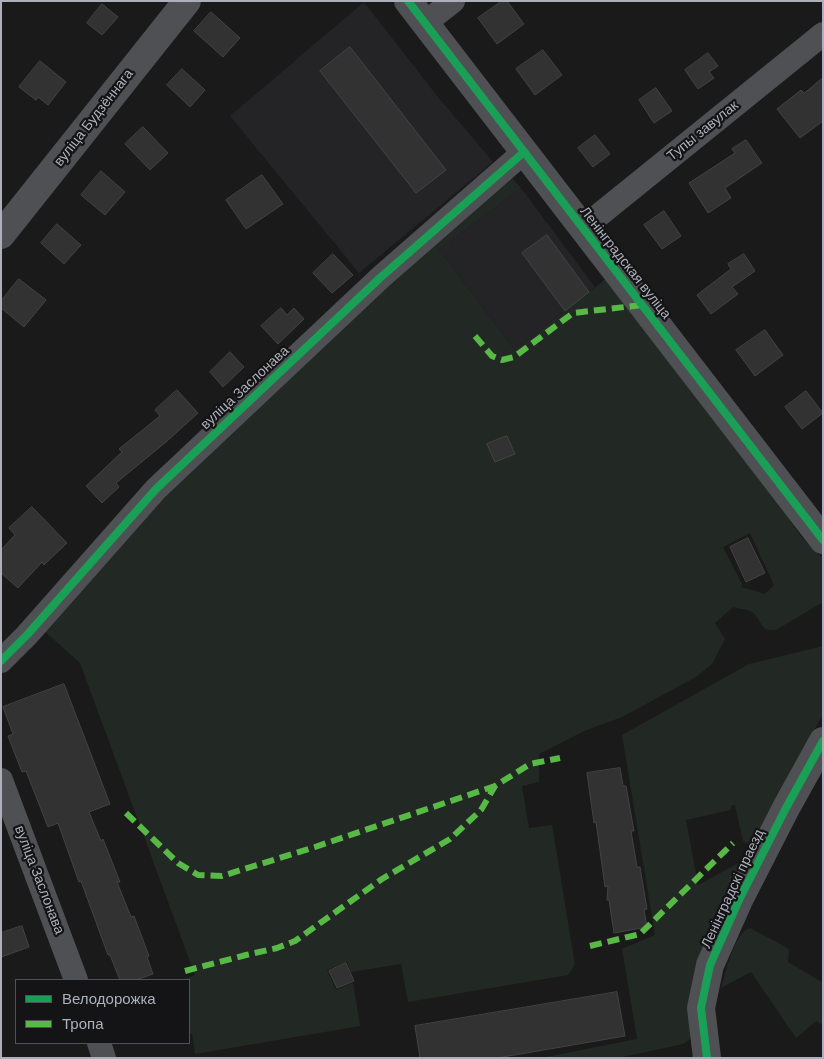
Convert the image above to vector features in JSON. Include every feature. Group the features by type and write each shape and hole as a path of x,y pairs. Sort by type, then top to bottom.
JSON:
{"street":[{"name":"вуліца Будзённага","path":"1,235 187,1"},
{"name":"Ленінградская вуліца","path":"408,1 823,540"},
{"path":"425,23 453,1"},
{"name":"Тупы завулак","path":"583,228 823,34"},
{"name":"вуліца Заслонава","path":"1,661 27,635 156,489 381,277 524,152"},
{"name":"Ленінградскі праезд","path":"704,1057 701,1008 710,965 739,900 823,741"},
{"name":"вуліца Заслонава","path":"1,780 76,979"},
{"path":"99,1044 104,1058"}],"shaded area":[{"path":"364,2 438,97 493,162 359,273 230,116"},
{"path":"512,178 521,188 439,250 515,350 607,278 777,495 791,522 801,536 823,558 823,602 776,630 764,627 750,611 733,607 715,623 725,639 712,664 696,677 622,717 584,731 539,754 539,782 522,786 529,828 552,825 575,965 568,975 408,1002 401,964 351,972 347,962 327,970 336,990 353,983 360,1026 195,1054 192,1034 190,1034 190,979 185,979 195,975 80,663 42,629 164,496 421,254","holes":["750,533 774,585 765,594 741,587 742,584 723,547"]},
{"path":"521,188 595,287 515,350 439,250"},
{"path":"823,646 823,714 776,800 753,847 743,841 735,805 731,806 731,810 686,820 698,885 748,858 689,1040 683,1044 618,1058 541,1058 637,1039 622,949 655,935 622,735 749,664"},
{"path":"750,928 784,946 789,950 788,962 823,983 823,1025 816,1021 796,1038 751,972 721,988 735,945 744,931"}],"building":[{"path":"502,1 507,1 524,24 497,44 478,18"},
{"path":"102,4 118,17 102,35 87,23"},
{"path":"211,12 240,38 223,57 194,31"},
{"path":"350,47 446,170 416,193 320,71"},
{"path":"543,50 562,75 535,95 516,69"},
{"path":"708,53 718,66 709,72 714,78 698,89 685,70"},
{"path":"40,61 66,82 48,105 38,97 36,100 19,87"},
{"path":"182,69 205,90 190,107 167,85"},
{"path":"823,78 823,121 800,138 777,109 801,90 804,93"},
{"path":"656,88 672,111 654,123 639,100"},
{"path":"143,127 168,153 150,170 125,144"},
{"path":"595,135 610,154 593,167 578,148"},
{"path":"746,140 762,163 725,188 731,198 708,213 689,183 735,153 732,149"},
{"path":"101,171 125,192 105,215 81,195"},
{"path":"262,175 283,204 246,229 226,200"},
{"path":"664,211 681,236 662,249 644,225"},
{"path":"57,224 81,245 64,264 41,243"},
{"path":"547,235 589,292 565,311 522,253"},
{"path":"333,254 353,275 332,293 313,273"},
{"path":"744,254 755,271 732,287 738,294 711,314 697,295 731,269 728,264"},
{"path":"19,279 46,300 24,327 1,308 1,301"},
{"path":"281,308 287,315 294,308 304,319 278,344 261,326"},
{"path":"765,330 783,355 755,376 736,350"},
{"path":"230,352 244,367 223,387 210,372"},
{"path":"177,390 198,413 116,483 119,487 102,503 86,486 122,452 119,449 160,416 155,410"},
{"path":"806,391 823,413 802,429 785,407"},
{"path":"507,436 515,454 495,462 487,444"},
{"path":"32,507 67,543 44,565 42,562 18,588 1,573 1,550 15,535 9,528"},
{"path":"748,538 765,573 746,582 730,547"},
{"path":"64,684 110,804 89,812 101,841 103,839 131,917 134,916 149,956 147,957 153,974 139,979 120,979 110,955 108,955 81,881 79,882 58,823 48,827 26,771 22,772 8,736 13,734 3,707"},
{"path":"620,768 623,786 626,786 634,831 631,831 637,867 640,867 647,909 644,910 647,927 614,933 609,900 607,900 608,886 605,887 587,773"},
{"path":"22,926 29,947 1,957 1,933"},
{"path":"346,963 354,981 337,988 329,971"},
{"path":"617,992 625,1036 497,1058 420,1058 415,1026"}],"marked path":[{"path":"475,336 492,356 502,360 514,357 573,313 642,305"},
{"path":"185,971 277,948 295,941 382,879 450,839 481,810 495,786 530,764 560,758"},
{"path":"126,813 178,863 198,875 222,876 315,847 495,786"},
{"path":"590,946 640,934 733,843"}],"cycle path":[{"path":"408,1 823,540"},
{"path":"1,661 27,635 156,489 381,277 524,152"},
{"path":"707,1058 701,1008 710,965 739,900 823,741"}]}
